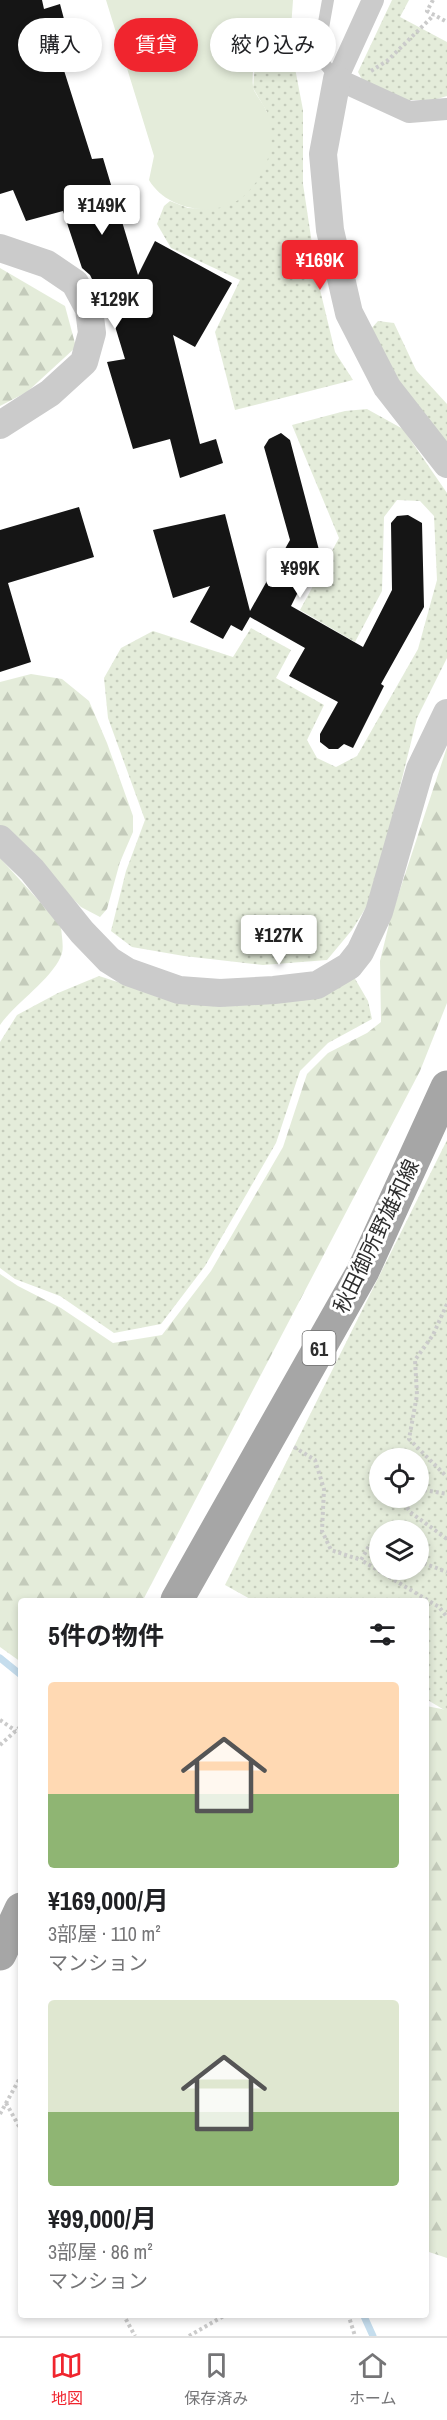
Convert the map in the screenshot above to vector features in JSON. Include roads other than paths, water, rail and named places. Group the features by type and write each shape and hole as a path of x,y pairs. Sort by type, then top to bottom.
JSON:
{"main road":[{"name":"秋田御所野雄和線","path":"178,1598 363,1271 447,1088"},
{"path":"0,1954 18,1915"}],"street":[{"path":"374,0 344,82 323,154 330,230 349,313 387,387 447,464"},
{"path":"344,82 409,112 447,109"},
{"path":"0,248 47,264 75,283 89,309 92,333 84,362 50,393 0,425"},
{"path":"0,839 32,870 82,932 109,960 128,972 179,990 220,993 317,985 349,966 360,952 379,912 420,769 447,713"}],"lane":[{"path":"328,0 318,56 344,82"}],"waterway":[{"path":"0,1658 18,1673"},
{"path":"365,2318 373,2336"}]}
